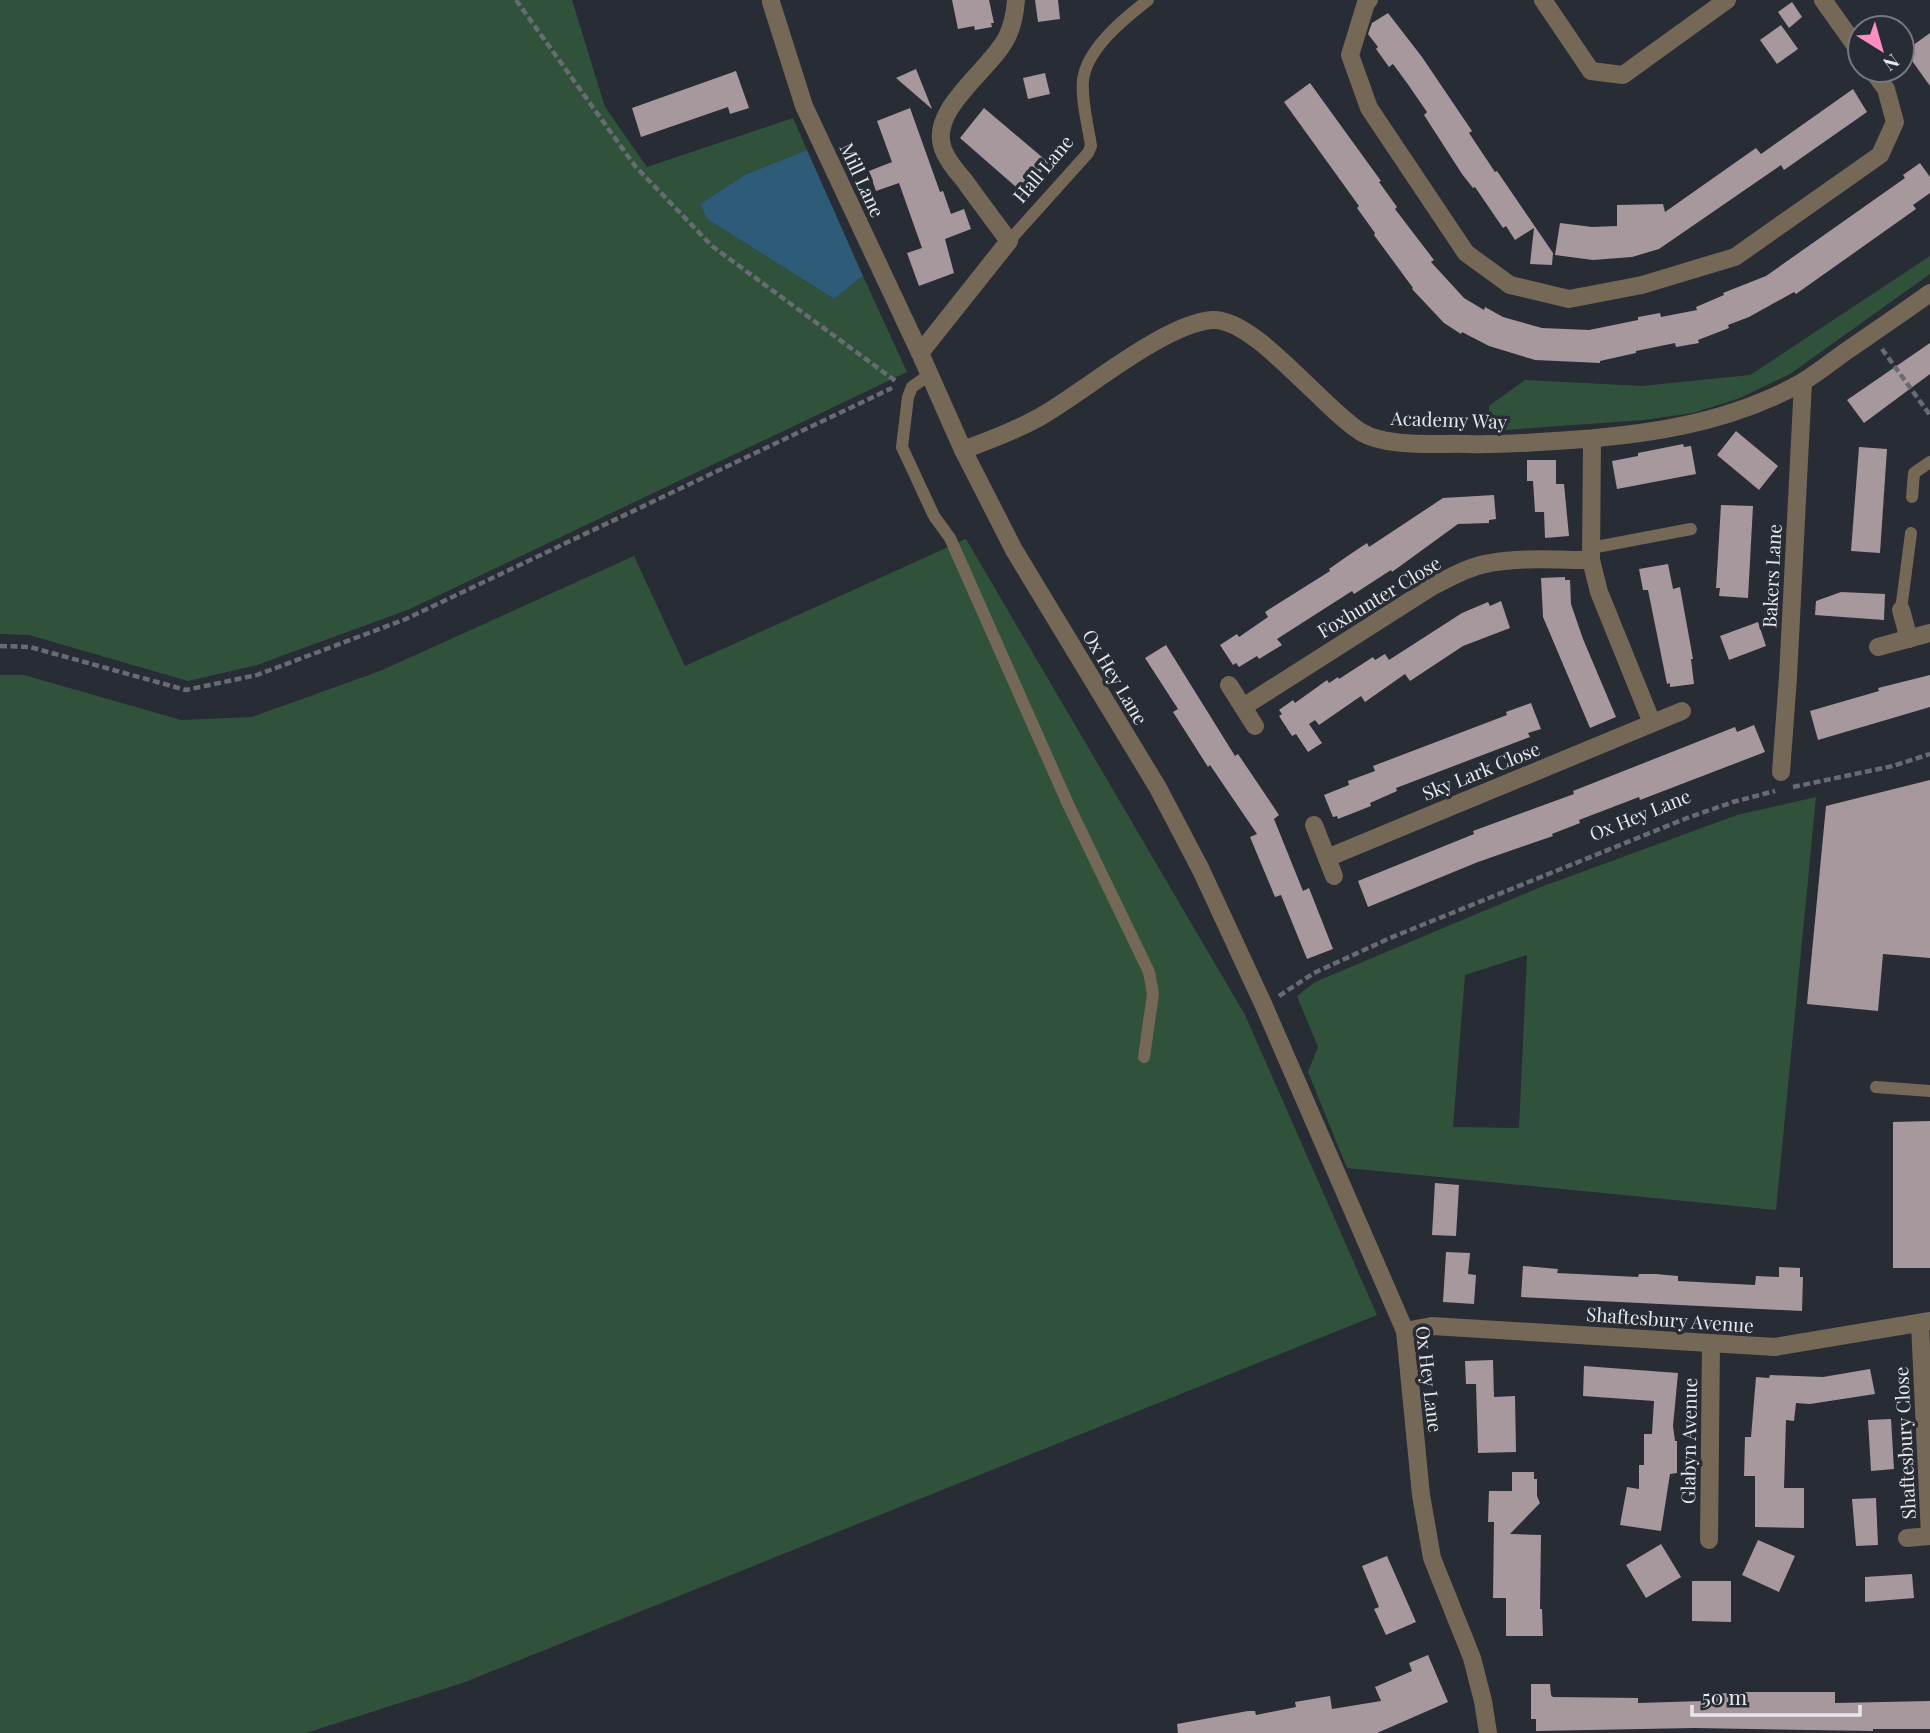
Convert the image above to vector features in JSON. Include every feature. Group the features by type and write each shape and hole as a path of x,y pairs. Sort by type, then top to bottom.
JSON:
{"street":[{"path":"1009,241 949,160 940,138 947,111 1000,50 1008,36 1014,19 1016,0"},
{"path":"1369,0 1350,55 1369,108 1443,219 1466,253 1510,285 1569,299 1642,285 1734,257 1880,155 1895,122 1882,84"},
{"path":"1543,0 1591,71 1623,75 1727,0"},
{"path":"1823,0 1846,32"},
{"name":"Mill Lane","path":"771,1 804,106 928,373"},
{"name":"Hall Lane","path":"920,353 1009,241"},
{"name":"Academy Way","path":"963,450 1038,418 1164,336 1199,322 1214,320 1232,323 1253,335 1338,415 1363,434 1388,442 1488,445 1650,433 1720,418 1760,404 1802,382 1930,293"},
{"name":"Ox Hey Lane","path":"928,373 1014,551 1158,788 1201,870 1264,1006 1405,1331 1421,1495 1432,1558 1472,1658 1488,1733"},
{"name":"Bakers Lane","path":"1781,772 1802,382"},
{"path":"1591,439 1591,554 1599,592 1652,723"},
{"name":"Foxhunter Close","path":"1243,707 1433,586 1463,571 1489,563 1591,554"},
{"path":"1901,610 1909,639"},
{"path":"1878,647 1930,634"},
{"path":"1229,685 1255,726"},
{"name":"Sky Lark Close","path":"1326,858 1682,711"},
{"path":"1314,825 1334,876"},
{"name":"Shaftesbury Avenue","path":"1405,1331 1432,1326 1775,1348 1925,1323"},
{"name":"Shaftesbury Close","path":"1908,1538 1930,1536 1925,1323"},
{"name":"Glabyn Avenue","path":"1709,1540 1711,1343"}],"lane":[{"name":"Hall Lane","path":"1009,241 1088,153 1091,146 1083,83 1085,69 1112,29 1148,0"},
{"path":"928,373 912,387 908,397 902,447 934,516 950,538 1068,804 1149,972 1153,994 1144,1057"},
{"path":"1912,497 1914,473 1930,462"},
{"path":"1591,554 1691,529"},
{"path":"1901,610 1911,533"},
{"path":"1877,1087 1930,1091"}],"path":[{"path":"0,646 30,647 186,690 257,675 406,619 900,385 712,246 635,166 516,0"},
{"path":"1871,334 1930,415"},
{"name":"Ox Hey Lane","path":"1264,1006 1314,973 1390,938 1687,818 1761,794 1893,766 1930,754"}],"green space":[{"path":"0,0 572,0 605,107 647,167 793,118 807,150 746,174 700,204 707,219 834,299 863,276 907,372 410,609 257,665 188,681 29,635 0,634"},
{"path":"1930,256 1930,274 1790,374 1740,398 1693,413 1644,420 1490,431 1489,406 1525,380 1642,386 1750,375"},
{"path":"966,539 1245,1015 1377,1315 465,1682 306,1733 0,1733 0,675 24,675 181,720 252,717 380,671 634,556 685,666"},
{"path":"1816,797 1776,1210 1347,1168 1308,1072 1318,1047 1297,996 1315,982 1541,887 1737,815","holes":["1527,955 1519,1128 1453,1127 1465,975"]}],"water":[{"path":"807,150 863,276 834,299 707,219 700,204 746,174"}],"building":[{"path":"952,0 989,0 994,23 991,23 992,27 958,29"},
{"path":"1035,0 1058,0 1060,19 1038,22"},
{"path":"1792,2 1802,17 1789,28 1778,12"},
{"path":"1388,13 1422,57 1472,131 1469,133 1495,172 1497,171 1553,253 1552,265 1530,264 1534,228 1515,240 1506,226 1503,228 1475,187 1473,188 1462,174 1424,115 1427,112 1407,83 1393,64 1389,67 1376,49 1378,47 1368,34 1372,23"},
{"path":"1781,25 1798,49 1777,64 1760,40"},
{"path":"1930,33 1930,86 1916,66 1916,43"},
{"path":"916,69 932,109 896,78"},
{"path":"736,71 749,108 730,114 728,107 641,137 632,108"},
{"path":"1045,73 1050,94 1028,99 1023,78"},
{"path":"1310,83 1381,181 1379,182 1397,207 1395,209 1434,260 1431,262 1464,298 1484,310 1485,307 1503,317 1542,328 1589,330 1638,320 1638,317 1660,313 1661,317 1697,310 1696,307 1724,295 1723,293 1766,276 1905,178 1903,175 1920,163 1930,177 1930,193 1913,205 1916,209 1796,294 1794,292 1749,317 1728,325 1729,328 1698,340 1699,343 1676,347 1675,343 1636,351 1600,363 1535,360 1489,346 1462,332 1461,334 1444,323 1412,289 1374,235 1357,208 1359,206 1284,102"},
{"path":"1853,89 1867,112 1784,170 1781,165 1659,249 1632,257 1593,260 1555,255 1560,223 1592,227 1617,226 1617,205 1663,204 1665,212 1756,148 1761,154"},
{"path":"910,108 940,192 943,191 951,214 964,209 971,229 945,239 954,273 919,286 907,253 922,248 899,183 876,191 869,171 892,162 877,121"},
{"path":"984,108 1049,163 1023,193 960,138"},
{"path":"1930,343 1930,374 1864,423 1847,400"},
{"path":"1736,431 1778,466 1759,490 1717,455"},
{"path":"1683,444 1684,447 1691,446 1696,474 1617,489 1612,461"},
{"path":"1859,447 1887,449 1880,553 1851,551"},
{"path":"1527,460 1556,460 1556,484 1564,484 1569,536 1545,538 1544,512 1535,512 1533,481 1527,481"},
{"path":"1494,495 1496,519 1489,520 1489,523 1458,524 1392,572 1391,570 1354,594 1352,591 1277,639 1282,645 1259,659 1257,656 1239,667 1236,663 1233,665 1220,645 1237,634 1239,637 1268,617 1265,612 1330,571 1329,569 1367,543 1369,547 1443,498"},
{"path":"1721,505 1753,506 1748,598 1719,596 1720,588 1716,588"},
{"path":"1668,564 1673,589 1680,587 1693,659 1694,684 1670,687 1670,683 1667,684 1648,590 1643,590 1639,569"},
{"path":"1565,577 1565,580 1570,580 1571,604 1583,639 1616,717 1590,728 1543,617 1541,578"},
{"path":"1841,592 1885,594 1884,620 1815,615 1816,601"},
{"path":"1501,601 1510,628 1463,646 1410,681 1405,674 1365,702 1361,696 1319,725 1315,720 1309,724 1322,743 1308,752 1296,734 1292,736 1279,716 1282,714 1279,710 1293,700 1295,703 1327,680 1329,683 1338,677 1339,679 1373,657 1375,660 1385,654 1389,660 1462,613 1488,602 1490,606"},
{"path":"1758,622 1766,646 1729,660 1720,636"},
{"path":"1166,645 1235,756 1238,754 1279,815 1274,819 1303,891 1309,888 1333,949 1307,959 1281,895 1275,897 1250,837 1257,834 1210,765 1208,767 1173,712 1178,709 1145,658"},
{"path":"1930,675 1930,707 1818,740 1810,711 1879,691 1878,688"},
{"path":"1531,703 1541,729 1528,733 1530,737 1396,788 1397,791 1370,803 1371,806 1338,819 1337,816 1333,817 1324,795 1349,785 1348,781 1375,771 1373,766 1507,715 1506,712"},
{"path":"1754,725 1765,752 1640,800 1639,797 1579,820 1580,823 1552,834 1553,836 1478,862 1368,907 1358,881 1474,834 1473,831 1574,794 1573,791 1735,727 1737,732"},
{"path":"1930,780 1930,958 1883,954 1878,1011 1807,1004 1826,806"},
{"path":"1930,1121 1930,1268 1893,1268 1893,1122"},
{"path":"1435,1183 1459,1185 1456,1236 1432,1235"},
{"path":"1446,1252 1470,1253 1468,1274 1476,1275 1474,1304 1443,1302"},
{"path":"1523,1266 1558,1269 1557,1273 1638,1277 1639,1274 1656,1274 1678,1276 1678,1281 1755,1285 1756,1276 1779,1277 1779,1267 1800,1268 1800,1277 1803,1277 1802,1311 1521,1297"},
{"path":"1493,1360 1494,1397 1515,1396 1516,1452 1478,1453 1476,1384 1466,1384 1465,1361"},
{"path":"1584,1366 1678,1373 1673,1426 1677,1441 1677,1473 1670,1474 1661,1531 1620,1525 1627,1487 1639,1489 1639,1465 1644,1465 1644,1434 1652,1434 1654,1401 1583,1396"},
{"path":"1870,1369 1875,1394 1810,1404 1796,1403 1794,1421 1786,1420 1784,1488 1804,1488 1804,1528 1755,1527 1755,1476 1744,1476 1745,1437 1751,1437 1756,1377 1823,1377"},
{"path":"1891,1419 1894,1469 1871,1471 1868,1420"},
{"path":"1512,1472 1534,1472 1534,1479 1537,1479 1537,1496 1540,1503 1510,1534 1541,1535 1540,1609 1543,1636 1506,1636 1506,1598 1493,1598 1494,1522 1488,1522 1489,1491 1512,1491"},
{"path":"1876,1498 1878,1545 1856,1546 1852,1499"},
{"path":"1758,1540 1795,1556 1779,1592 1742,1575"},
{"path":"1661,1544 1681,1577 1646,1598 1626,1565"},
{"path":"1387,1556 1416,1622 1386,1635 1374,1609 1379,1607 1362,1566"},
{"path":"1912,1574 1914,1598 1865,1602 1865,1577"},
{"path":"1692,1581 1731,1581 1731,1622 1692,1621"},
{"path":"1428,1655 1448,1702 1377,1733 1178,1733 1177,1724 1248,1711 1255,1711 1256,1715 1296,1707 1295,1702 1330,1696 1332,1709 1381,1701 1375,1687 1412,1671 1409,1663"},
{"path":"1531,1684 1550,1684 1553,1697 1638,1698 1638,1703 1703,1701 1711,1700 1711,1694 1747,1692 1835,1692 1835,1703 1930,1701 1930,1729 1873,1731 1694,1728 1536,1731 1536,1719 1531,1719"}]}
